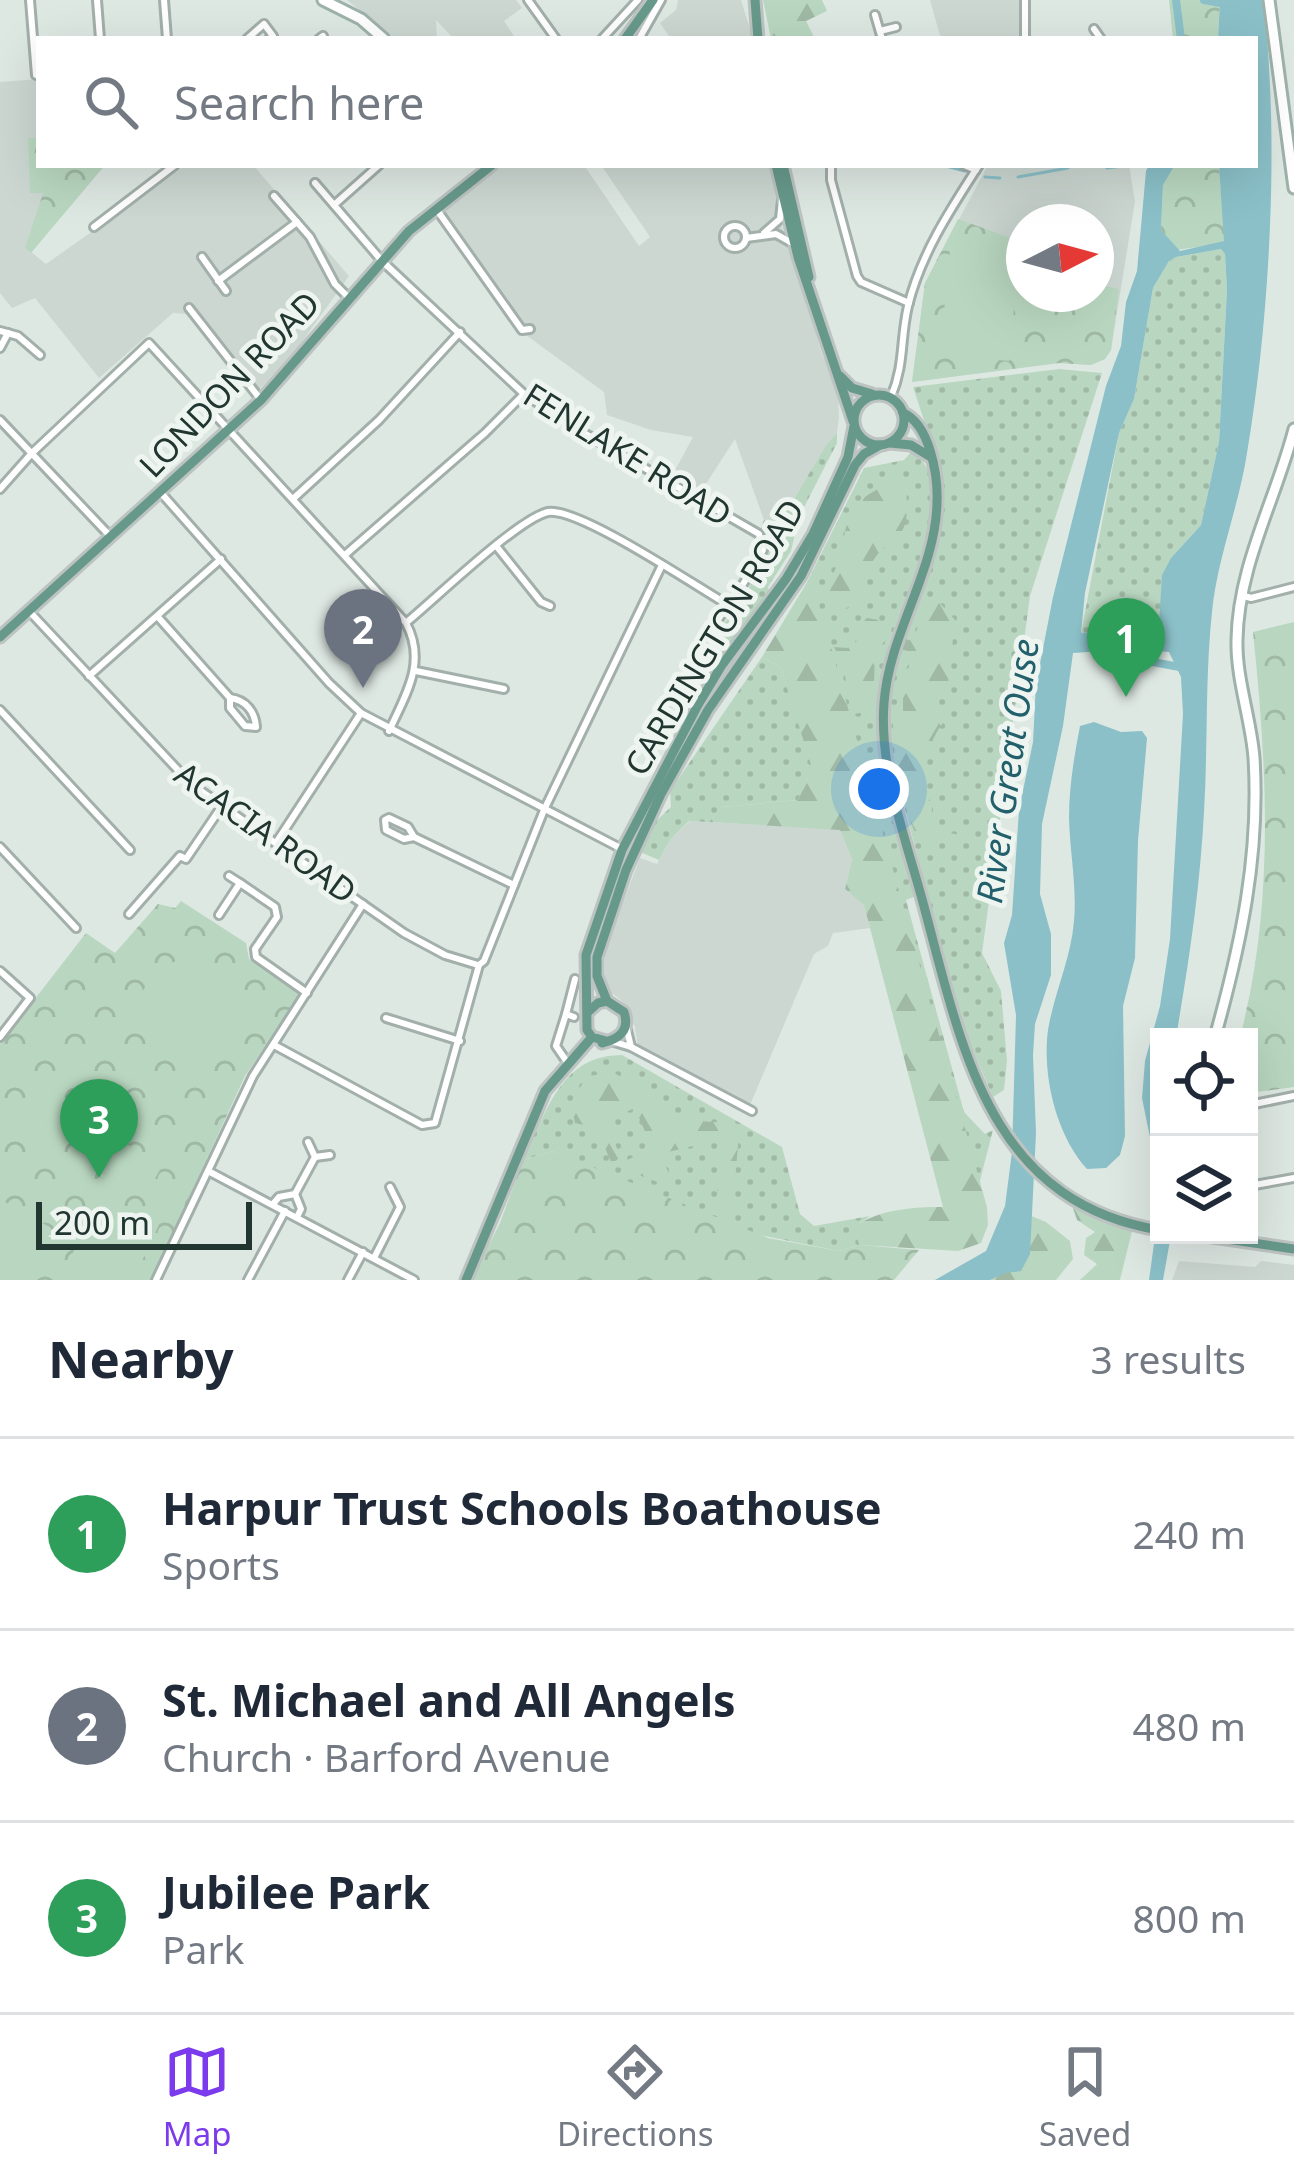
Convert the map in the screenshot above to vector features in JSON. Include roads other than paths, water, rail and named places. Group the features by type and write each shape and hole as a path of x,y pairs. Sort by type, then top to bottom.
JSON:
{"main road":[{"path":"627,36 657,0"},
{"path":"755,2 758,36"},
{"name":"LONDON ROAD","path":"0,637 230,430 435,207 488,168"},
{"path":"779,168 794,246 854,424 866,442 911,445 928,456"},
{"path":"780,168 805,250 809,288"},
{"path":"837,372 852,388 891,397 903,413 914,417 937,487 935,526 890,661 884,732 894,795 964,1050 984,1100 1031,1166 1088,1207 1150,1227"},
{"path":"854,424 857,406 876,394"},
{"path":"884,444 902,429 903,413"},
{"name":"CARDINGTON ROAD","path":"588,1012 584,1003 586,955 622,850 722,665 765,611 802,552 848,457 854,424"},
{"name":"CARDINGTON ROAD","path":"607,1001 597,976 601,940 661,794 733,670 801,576 855,465 864,454 884,444"},
{"path":"577,1052 609,1041 626,1027 620,1006 607,1001 588,1012 585,1021 592,1037"},
{"path":"592,1037 609,1041"},
{"path":"466,1280 537,1107 567,1062 592,1037"},
{"path":"1258,1244 1294,1249"}],"street":[{"path":"30,0 36,64"},
{"path":"97,0 100,36"},
{"path":"164,0 167,36"},
{"path":"323,0 354,15 380,36"},
{"path":"528,0 554,36"},
{"path":"605,36 638,0"},
{"path":"641,36 657,0"},
{"path":"1025,0 1025,36"},
{"path":"1270,0 1282,45 1294,188"},
{"path":"875,15 881,35 896,27"},
{"path":"250,36 264,24 273,36"},
{"path":"1094,29 1099,36"},
{"path":"94,226 171,168"},
{"path":"334,205 376,168"},
{"path":"831,168 857,276 909,303"},
{"path":"891,397 904,364 909,303 932,242 977,168"},
{"name":"FENLAKE ROAD","path":"315,183 382,261 524,394 759,534 763,550 730,606 703,639 704,651 722,665"},
{"path":"274,196 318,249 338,287 350,298"},
{"path":"761,235 780,220 782,199"},
{"path":"435,207 522,330 530,329"},
{"path":"98,209 106,217"},
{"path":"218,280 297,222"},
{"path":"746,238 783,236 794,246"},
{"path":"202,257 226,291"},
{"path":"189,308 261,400"},
{"path":"0,348 4,332 40,356"},
{"path":"294,498 380,420 460,332"},
{"path":"0,489 149,344 406,622 416,648 416,671 389,731"},
{"path":"346,554 485,434 524,394"},
{"path":"0,420 112,538"},
{"path":"1217,1028 1245,921 1256,826 1253,748 1237,644 1262,520 1294,429"},
{"path":"162,494 361,713 622,850"},
{"path":"406,622 541,514 567,512 730,606"},
{"path":"496,547 541,602 550,606"},
{"path":"89,676 220,559"},
{"path":"274,1045 422,1124 434,1123 479,965 544,810 661,567"},
{"path":"1244,596 1294,587"},
{"name":"ACACIA ROAD","path":"29,611 190,784 426,946 479,965"},
{"path":"158,616 230,698 230,708 245,726 256,727 256,716 240,699 230,698"},
{"path":"416,671 504,689"},
{"path":"0,710 130,850"},
{"path":"276,843 361,713"},
{"path":"129,914 180,856 186,859 222,806"},
{"path":"414,837 409,827 385,820 386,830 414,837 514,885"},
{"path":"0,847 76,928"},
{"path":"229,876 274,907 277,917 255,950 256,957 307,993"},
{"path":"219,915 240,884"},
{"path":"146,899 155,905"},
{"path":"156,1280 253,1076 363,904"},
{"path":"0,971 30,998 0,1037"},
{"path":"567,1062 556,1046 570,1016 575,979"},
{"path":"386,1018 460,1041"},
{"path":"626,1027 631,1047"},
{"path":"609,1041 631,1047 752,1111"},
{"path":"1258,1103 1294,1096"},
{"path":"308,1142 315,1157"},
{"path":"315,1157 330,1155"},
{"path":"295,1195 315,1157"},
{"path":"209,1172 414,1280"},
{"path":"1258,1184 1294,1178"},
{"path":"374,1258 400,1207 390,1186"},
{"path":"273,1204 279,1197 295,1195"},
{"path":"295,1195 301,1209 298,1217"},
{"path":"248,1280 285,1211"},
{"path":"348,1280 363,1252"}],"water":[{"path":"1220,0 1263,0 1271,109 1267,286 1243,473 1212,612 1200,869 1177,1028 1154,1028 1170,939 1181,677 1169,652 1073,653 1042,824 1040,894 1051,934 1051,975 1035,1024 1030,1254 1021,1271 990,1280 935,1280 986,1251 1005,1206 1012,1152 1016,1015 1004,943 1012,915 1019,810 1033,742 1036,684 1106,386 1121,346 1126,302 1137,271 1148,168 1173,168 1163,185 1161,230 1180,251 1224,241 1219,168 1258,168 1258,36 1218,36","holes":["1221,249 1227,290 1219,442 1201,525 1162,575 1159,624 1081,633 1085,593 1119,433 1134,399 1153,288 1169,261"]},
{"path":"1094,722 1121,732 1142,731 1147,738 1135,958 1123,1006 1125,1136 1120,1155 1106,1168 1087,1169 1059,1122 1047,1047 1074,921 1069,819 1074,761 1080,726"},
{"path":"1150,1043 1150,1137 1142,1098"},
{"path":"1154,1244 1169,1244 1163,1280 1149,1280"}],"waterway":[{"path":"1176,0 1181,36"},
{"path":"1204,0 1226,4"},
{"path":"954,168 965,171"},
{"path":"1018,177 1068,168"},
{"path":"985,177 1000,178"},
{"path":"1136,646 1147,661 1185,668"}],"place":[{"name":"St. Michael and All Angels","path":"363,688"},
{"name":"Harpur Trust Schools Boathouse","path":"1126,697"},
{"name":"Jubilee Park","path":"99,1178"}],"water label":[{"name":"River Great Ouse","path":"1007,771"}]}
